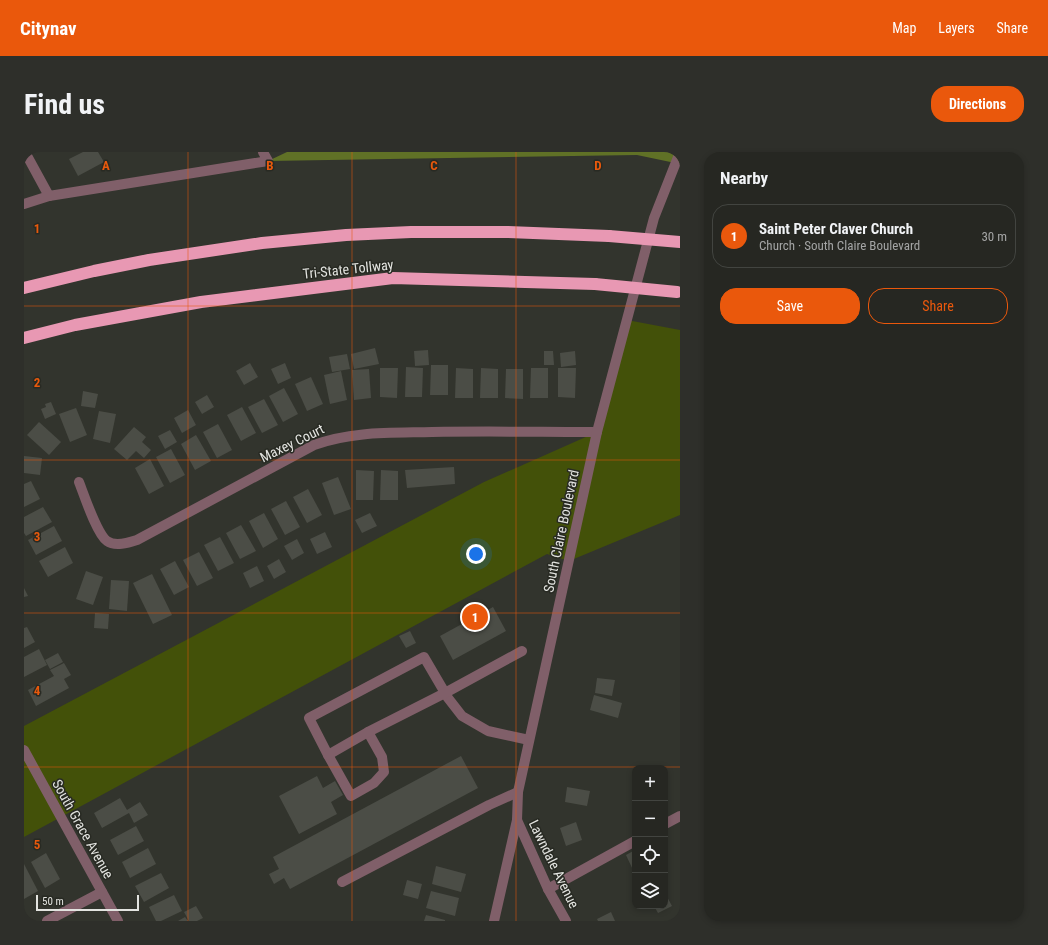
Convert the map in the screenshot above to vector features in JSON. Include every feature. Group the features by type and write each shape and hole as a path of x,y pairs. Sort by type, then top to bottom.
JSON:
{"highway":[{"path":"24,288 94,271 149,260 262,243 346,235 411,232 508,232 608,236 680,242"},
{"name":"Tri-State Tollway","path":"24,338 75,325 201,302 393,278 595,284 678,292"}],"street":[{"path":"25,152 49,196"},
{"path":"24,204 49,196 268,161 263,152"},
{"name":"South Claire Boulevard","path":"494,921 517,820 518,792 597,432 654,218 680,152"},
{"name":"Maxey Court","path":"79,482 100,532 107,541 114,544 125,544 137,540 314,445 330,439 363,433 486,431 597,432"},
{"path":"328,755 368,732 445,693 522,651"},
{"path":"368,732 382,757 384,772 374,784 351,796 309,718 424,657 445,693 462,716 488,731 529,740"},
{"name":"South Grace Avenue","path":"24,750 118,921"},
{"path":"342,882 489,805 518,792"},
{"path":"668,822 680,816"},
{"name":"Lawndale Avenue","path":"517,820 548,889 566,921"},
{"path":"548,889 632,843"},
{"path":"47,921 102,892"}],"green space":[{"path":"287,152 680,152 680,164 637,155 268,161"},
{"path":"627,320 680,330 680,515 569,561 547,554 24,837 24,726 484,482 597,432"}],"building":[{"path":"83,152 98,152 104,162 78,176 69,159"},
{"path":"375,348 379,364 354,369 351,354"},
{"path":"428,350 429,365 415,366 414,351"},
{"path":"544,351 553,351 554,365 544,365"},
{"path":"575,351 576,365 561,367 560,353"},
{"path":"347,354 350,369 332,372 329,357"},
{"path":"250,363 258,377 244,385 236,371"},
{"path":"285,363 291,378 278,384 271,369"},
{"path":"431,365 448,365 448,395 430,395"},
{"path":"406,367 423,368 422,397 405,397"},
{"path":"380,368 398,368 397,398 380,397"},
{"path":"456,368 473,369 473,398 455,398"},
{"path":"481,368 498,369 498,398 480,398"},
{"path":"531,368 548,368 548,398 530,398"},
{"path":"558,368 576,368 575,398 558,397"},
{"path":"369,369 371,398 354,400 352,370"},
{"path":"506,369 523,369 523,399 505,398"},
{"path":"341,371 347,400 330,404 324,375"},
{"path":"311,377 323,404 307,411 295,384"},
{"path":"284,388 298,414 283,422 269,396"},
{"path":"83,391 98,394 95,408 81,406"},
{"path":"207,395 214,407 202,414 195,402"},
{"path":"264,399 278,425 262,433 248,407"},
{"path":"51,402 56,414 45,419 41,409 46,407 45,404"},
{"path":"242,407 256,433 241,441 227,415"},
{"path":"76,408 87,435 70,442 59,414"},
{"path":"188,410 196,425 182,433 174,418"},
{"path":"99,411 116,414 110,443 93,439"},
{"path":"39,422 61,442 49,455 27,435"},
{"path":"218,424 232,450 217,458 203,432"},
{"path":"134,427 146,437 142,442 151,450 144,458 136,451 127,460 114,449"},
{"path":"170,430 177,442 165,449 158,436"},
{"path":"196,435 211,461 195,470 181,444"},
{"path":"171,449 185,475 170,483 156,457"},
{"path":"24,456 42,458 40,475 24,473"},
{"path":"150,459 164,486 149,494 135,468"},
{"path":"454,467 455,484 407,488 405,470"},
{"path":"356,470 374,471 373,500 356,500"},
{"path":"381,470 398,471 398,500 380,500"},
{"path":"338,477 351,509 334,515 322,483"},
{"path":"31,481 40,499 24,507 24,484"},
{"path":"308,489 322,515 307,523 293,497"},
{"path":"286,501 300,527 285,535 271,509"},
{"path":"43,507 52,522 26,536 24,533 24,517"},
{"path":"264,513 278,539 263,548 249,521"},
{"path":"370,513 377,526 362,533 355,520"},
{"path":"241,525 256,551 240,559 226,533"},
{"path":"54,526 62,541 36,555 28,540"},
{"path":"325,532 332,547 317,554 310,539"},
{"path":"220,537 234,563 218,571 204,545"},
{"path":"297,539 304,553 292,560 284,546"},
{"path":"65,547 73,563 48,577 39,561"},
{"path":"199,552 213,578 197,586 183,560"},
{"path":"279,559 286,572 274,579 267,566"},
{"path":"175,561 189,587 174,595 160,569"},
{"path":"257,566 264,581 250,588 243,573"},
{"path":"86,571 103,577 93,605 76,599"},
{"path":"152,574 172,615 153,624 133,583"},
{"path":"111,580 129,581 127,611 109,609"},
{"path":"24,588 28,596 24,597"},
{"path":"493,607 506,631 453,660 440,636"},
{"path":"95,613 109,614 108,629 94,628"},
{"path":"27,627 35,642 24,648 24,628"},
{"path":"410,631 416,643 406,648 399,636"},
{"path":"39,649 47,665 24,677 24,657"},
{"path":"58,653 63,662 50,669 45,660"},
{"path":"64,663 71,675 64,679 69,688 36,706 28,690 54,676 50,670"},
{"path":"597,678 615,680 612,696 595,693"},
{"path":"594,695 622,703 618,718 590,710"},
{"path":"461,756 478,788 290,889 284,878 274,884 269,874 279,869 273,857"},
{"path":"317,776 323,788 335,781 343,795 331,802 337,814 299,834 279,796"},
{"path":"567,787 590,791 587,806 565,802"},
{"path":"120,798 127,810 140,802 148,815 134,823 129,813 102,828 94,813"},
{"path":"576,822 582,840 566,846 560,828"},
{"path":"136,826 144,841 118,855 110,840"},
{"path":"148,848 156,864 130,878 122,862"},
{"path":"632,852 632,868 626,855"},
{"path":"46,853 60,879 45,888 31,862"},
{"path":"24,864 38,891 24,899"},
{"path":"436,866 466,874 461,892 432,884"},
{"path":"161,873 169,888 144,902 135,886"},
{"path":"407,880 422,884 418,899 403,895"},
{"path":"431,891 459,898 455,916 426,908"},
{"path":"174,895 182,911 161,921 156,921 149,907"},
{"path":"668,899 672,906 668,908"},
{"path":"196,906 203,918 197,921 189,921 184,912"},
{"path":"656,909 666,909 658,913"},
{"path":"611,912 615,921 598,921 597,919"},
{"path":"426,915 445,920 445,921 424,921"},
{"path":"185,917 188,921 178,921"}],"place":[{"name":"Saint Peter Claver Church","path":"475,617"}]}
